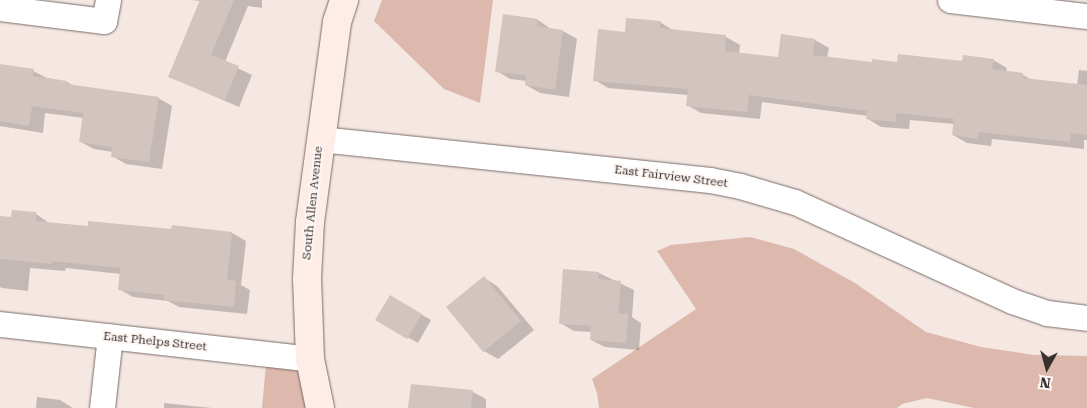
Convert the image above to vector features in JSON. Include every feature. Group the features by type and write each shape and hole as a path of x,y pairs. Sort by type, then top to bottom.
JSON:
{"street":[{"name":"South Allen Avenue","path":"320,408 310,359 306,279 310,222 320,139 337,22 344,0"},
{"path":"950,0 1087,16"},
{"path":"0,8 106,11"},
{"name":"East Fairview Street","path":"320,139 710,180 732,185 795,202 1012,301 1046,313 1087,318"},
{"name":"East Phelps Street","path":"0,324 310,359"},
{"path":"102,408 110,336"}],"shaded area":[{"path":"382,0 493,0 480,103 444,89 374,21"},
{"path":"750,237 794,249 855,283 926,332 981,347 1034,355 1087,356 1087,408 974,408 927,398 902,404 897,408 599,408 597,393 592,379 696,309 657,251 671,245"},
{"path":"267,354 310,359 320,408 262,408"}],"building":[{"path":"200,0 234,0 211,55 239,66 225,100 168,77"},
{"path":"503,14 538,19 537,26 563,30 555,90 525,85 526,75 495,72"},
{"path":"626,18 661,21 660,28 726,35 725,51 778,57 781,34 815,39 813,55 872,62 872,59 897,62 898,54 962,61 963,55 994,59 992,69 1023,73 1023,78 1087,85 1087,135 1071,133 1070,142 979,132 977,139 952,135 954,119 896,113 896,122 866,119 867,111 749,95 747,112 686,106 688,89 593,81 598,29 625,32"},
{"path":"0,64 34,69 33,76 67,81 67,84 159,97 149,162 111,157 112,147 79,142 83,113 32,106 29,126 0,121"},
{"path":"12,210 36,212 36,221 88,226 88,221 171,229 172,225 232,232 227,280 236,281 234,307 164,300 164,295 118,290 120,268 52,261 52,264 0,259 0,216 11,217"},
{"path":"563,269 599,272 598,279 621,281 618,313 628,314 626,343 590,340 591,326 559,324"},
{"path":"484,276 521,321 483,352 446,307"},
{"path":"390,295 422,314 407,339 375,320"},
{"path":"411,384 473,390 471,408 408,408"}]}
